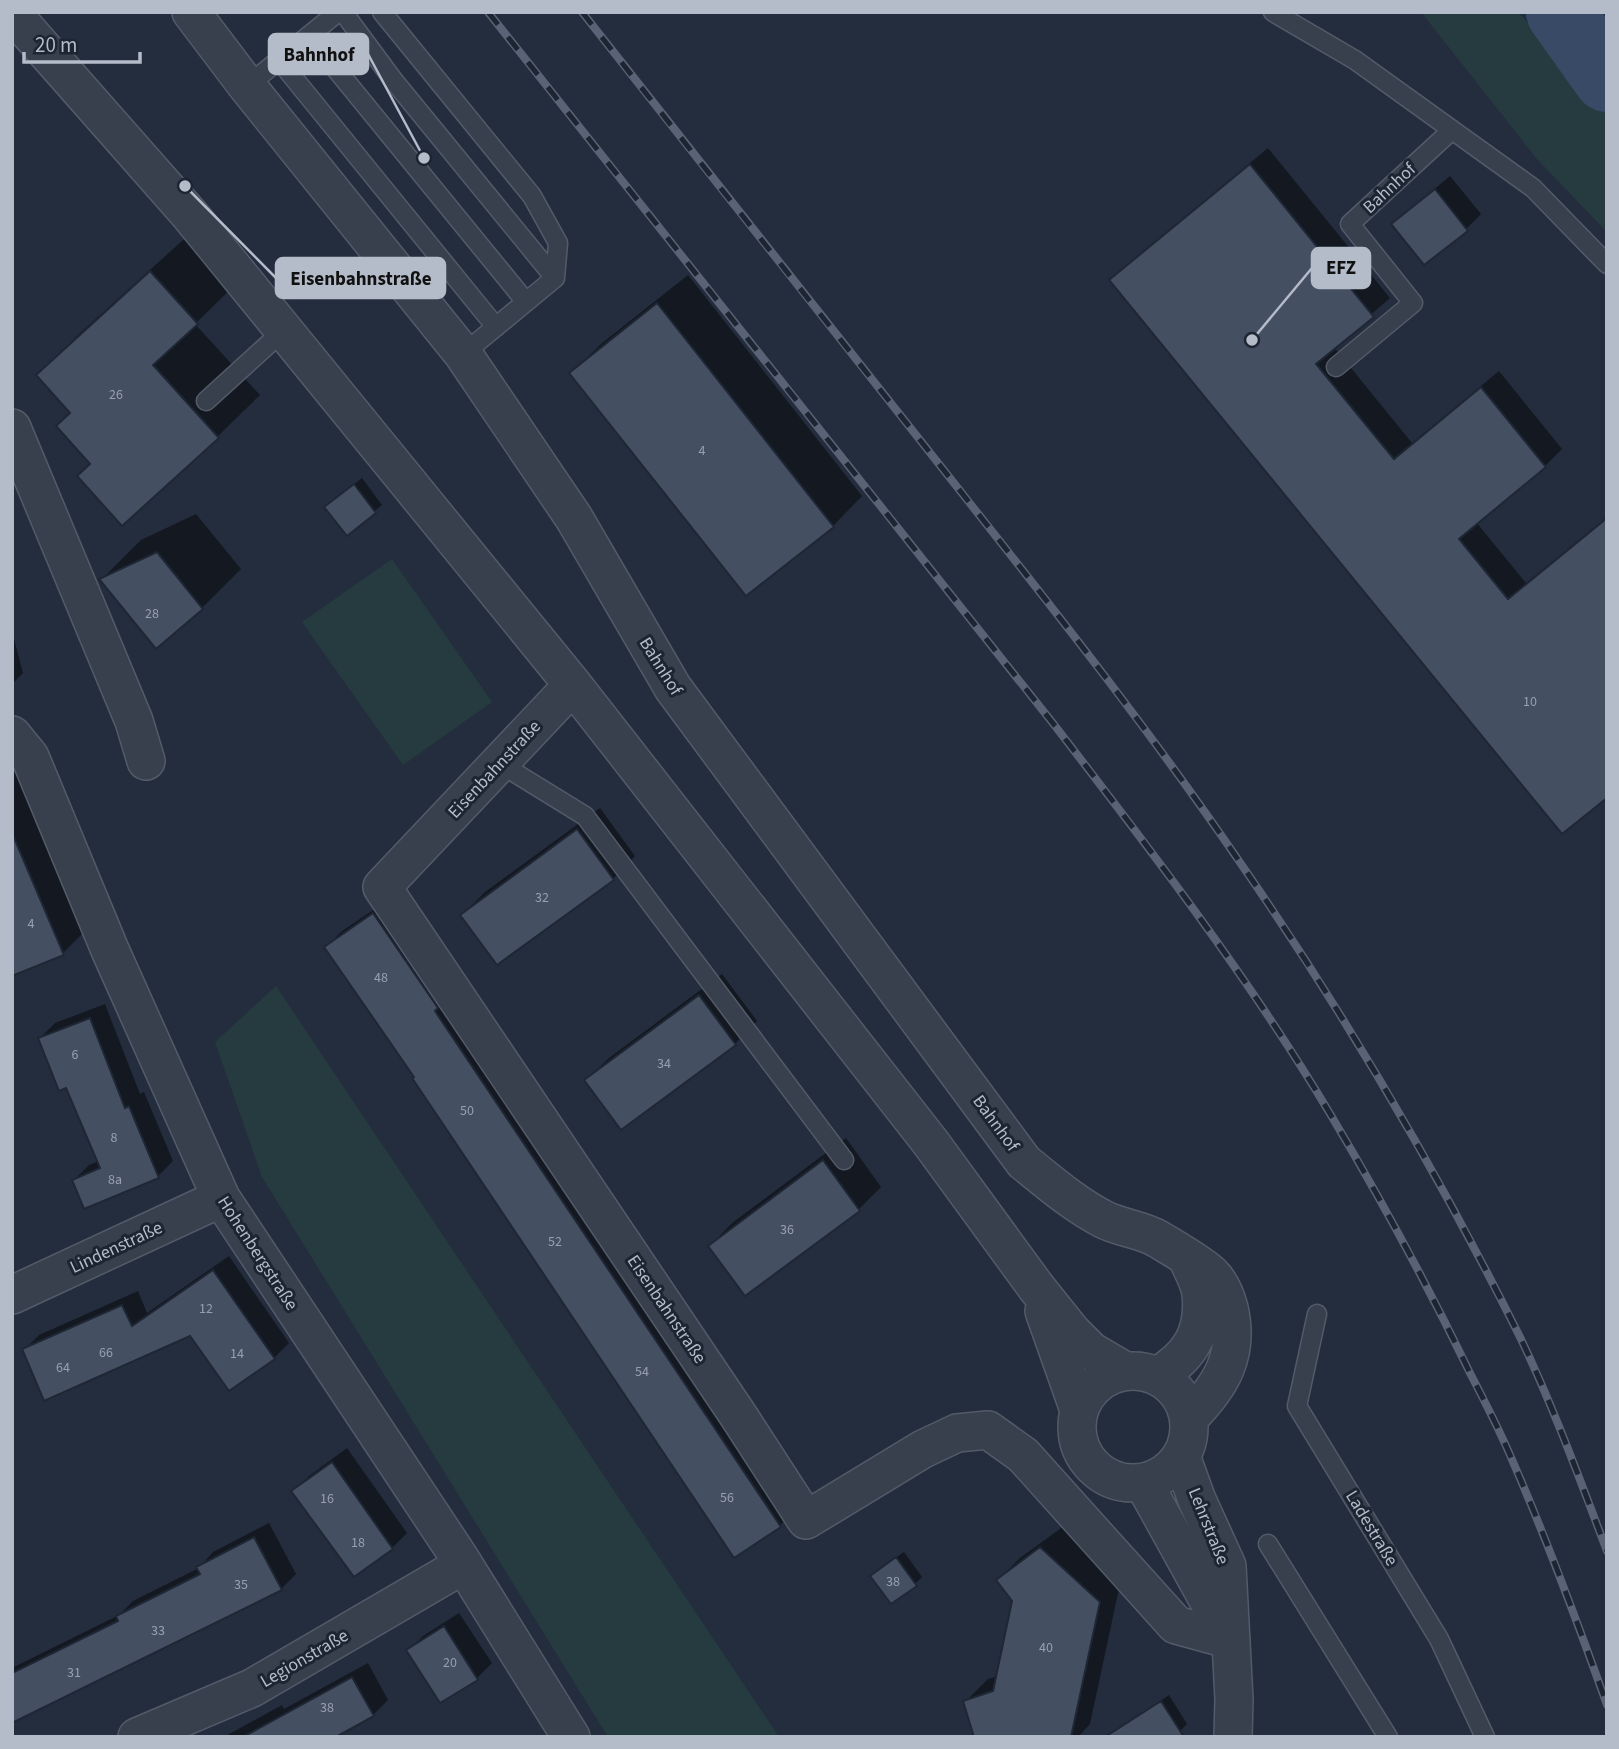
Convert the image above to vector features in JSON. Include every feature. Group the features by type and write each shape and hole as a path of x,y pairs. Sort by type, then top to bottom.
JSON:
{"street":[{"name":"Bahnhof","path":"191,12 247,86 463,354 574,518 673,688 1024,1162 1065,1195 1104,1219 1156,1237 1212,1274 1226,1299 1233,1338 1230,1356 1221,1378 1208,1399 1189,1418"},
{"path":"12,13 190,215 573,685 931,1143 1036,1287 1091,1351 1141,1374 1166,1381 1179,1395 1189,1418 1188,1438 1181,1456 1167,1471 1143,1482 1130,1483 1106,1476 1092,1464 1082,1450 1078,1434 1079,1410 1083,1400 1095,1386 1115,1374 1141,1374 1174,1366 1200,1332 1201,1293 1187,1258"},
{"path":"12,428 134,721 146,761"},
{"name":"Eisenbahnstraße","path":"573,685 382,887 806,1520 923,1449 957,1433 988,1430 1023,1455 1176,1625 1231,1640"},
{"name":"Hohenbergstraße","path":"13,735 30,757 110,950 221,1198 463,1565 571,1737"},
{"name":"Lindenstraße","path":"12,1295 221,1198"},
{"path":"1036,1287 1079,1410"},
{"name":"Lehrstraße","path":"1181,1456 1197,1500 1227,1566 1234,1699 1233,1737"},
{"name":"Lehrstraße","path":"1143,1482 1231,1640"},
{"name":"Legionstraße","path":"137,1737 251,1688 463,1565"}],"lane":[{"path":"247,86 341,12 555,278"},
{"path":"382,12 532,196 558,243 555,278 463,354"},
{"path":"1273,12 1354,60 1533,188 1607,264"},
{"path":"309,36 526,302"},
{"path":"279,60 496,327"},
{"name":"Bahnhof","path":"1336,367 1413,303 1350,224 1452,130"},
{"path":"206,401 284,330"},
{"path":"499,764 585,816 844,1160"},
{"name":"Ladestraße","path":"1317,1314 1297,1406 1439,1639 1485,1737"},
{"path":"1268,1544 1388,1737"}],"green space":[{"path":"1421,12 1518,12 1591,91 1607,113 1607,232 1537,159"},
{"path":"392,559 492,702 403,765 302,622"},
{"path":"276,986 779,1737 608,1737 262,1177 215,1042"}],"building":[{"path":"1250,164 1374,317 1316,364 1394,459 1481,387 1546,467 1459,539 1508,599 1607,518 1607,798 1562,834 1109,280"},
{"path":"1435,189 1468,231 1424,265 1391,224"},
{"path":"150,271 198,324 153,365 219,438 122,526 77,476 90,464 56,426 70,413 36,375"},
{"path":"657,303 834,527 746,596 569,373"},
{"path":"354,484 376,513 347,536 324,507"},
{"path":"157,552 203,609 156,649 99,579"},
{"path":"577,829 614,880 497,965 460,915"},
{"path":"12,833 64,955 12,976"},
{"path":"373,913 438,1008 435,1011 781,1527 734,1558 412,1078 414,1077 324,947"},
{"path":"699,995 736,1045 621,1130 584,1080"},
{"path":"90,1018 125,1108 129,1106 159,1178 84,1209 72,1180 100,1168 66,1088 59,1091 38,1038"},
{"path":"823,1160 860,1211 745,1296 708,1246"},
{"path":"213,1270 275,1359 229,1391 190,1336 44,1401 22,1349 122,1305 132,1326"},
{"path":"332,1462 393,1549 354,1577 291,1491"},
{"path":"254,1537 282,1590 12,1723 12,1673 118,1621 116,1616 200,1574 196,1567"},
{"path":"1040,1547 1100,1602 1071,1737 974,1737 963,1701 993,1691 1012,1601 996,1580"},
{"path":"896,1557 917,1586 891,1604 870,1576"},
{"path":"444,1626 478,1680 440,1703 406,1650"},
{"path":"352,1677 374,1716 336,1737 243,1737"},
{"path":"1161,1701 1184,1737 1105,1737"}],"waterway":[{"path":"1560,12 1607,78"}],"railway":[{"path":"488,12 1052,722 1162,866 1267,1015 1332,1117 1387,1212 1491,1414 1549,1548 1607,1705"},
{"path":"582,12 1090,657 1203,809 1278,918 1387,1093 1488,1274 1543,1387 1607,1551"}],"place":[{"name":"Bahnhof","path":"424,158"},
{"name":"Eisenbahnstraße","path":"185,186"},
{"name":"EFZ","path":"1252,340"}]}
